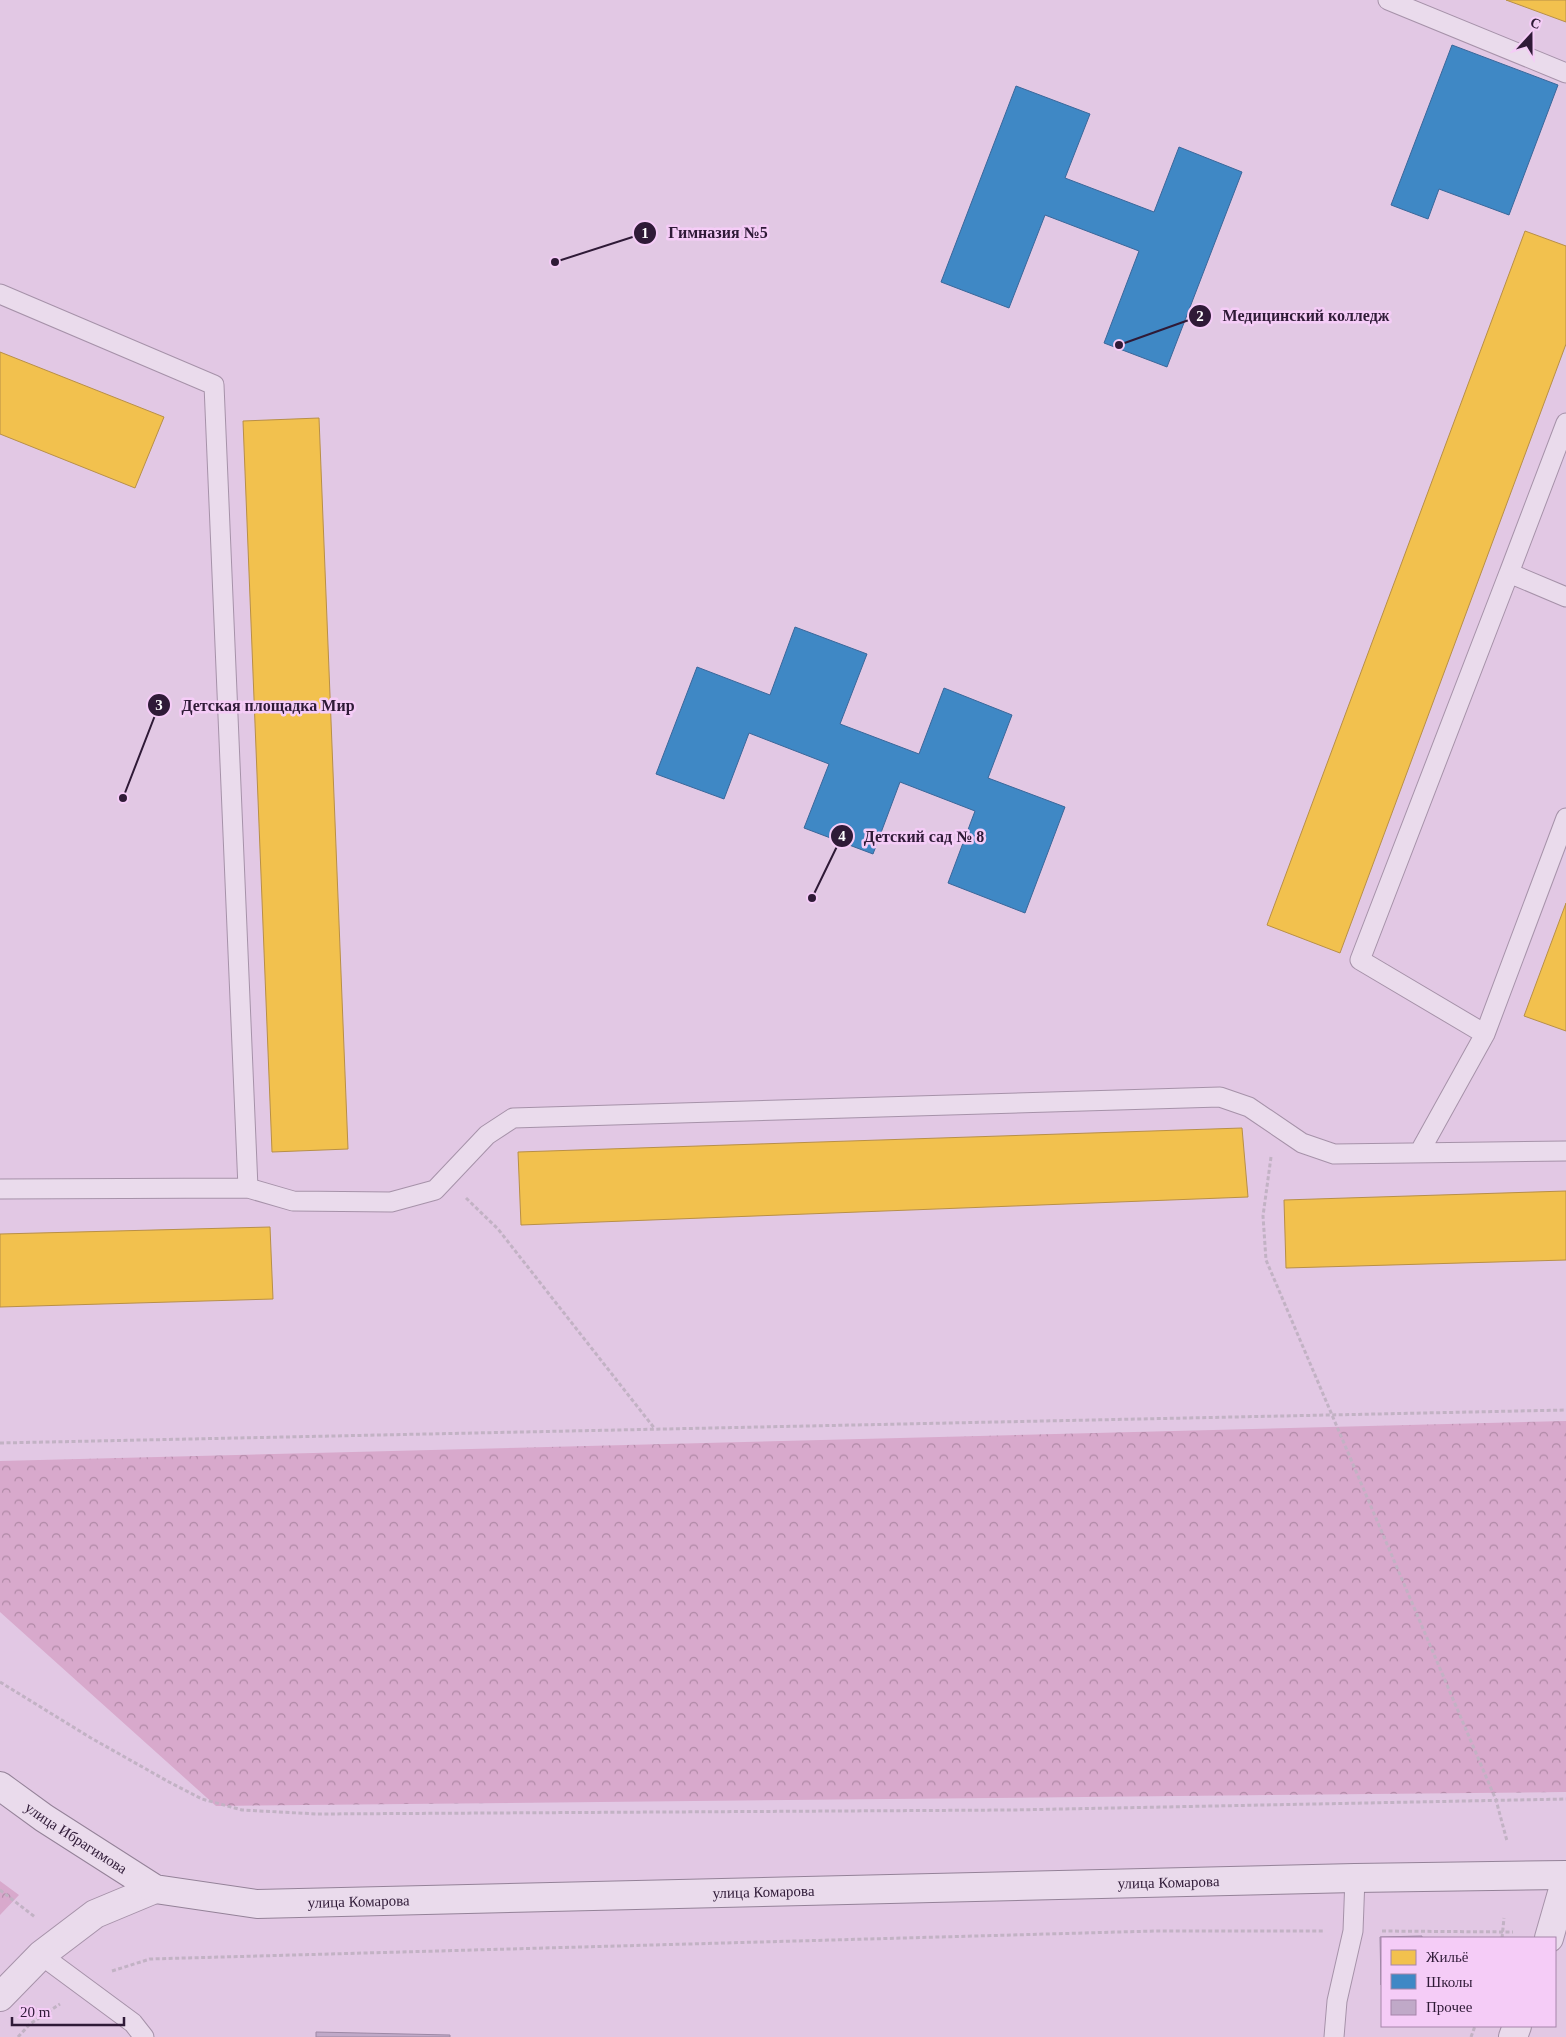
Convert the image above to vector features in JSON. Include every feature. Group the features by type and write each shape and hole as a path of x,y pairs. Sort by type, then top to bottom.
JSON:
{"main road":[{"name":"улица Ибрагимова","path":"0,1786 44,1818 155,1889"},
{"name":"улица Комарова","path":"155,1889 257,1904 1355,1878 1566,1875"},
{"path":"1557,1924 1566,1879"},
{"path":"0,1997 41,1955 94,1914 155,1889"}],"lane":[{"path":"1388,0 1566,73"},
{"path":"0,294 214,385 248,1188"},
{"path":"1484,1034 1360,960 1566,423"},
{"path":"1509,573 1566,597"},
{"path":"1419,1153 1484,1034 1566,818"},
{"path":"0,1189 248,1188 292,1201 391,1202 435,1190 487,1135 513,1118 1220,1098 1249,1107 1302,1144 1334,1154 1566,1151"},
{"path":"1334,2037 1337,2001 1353,1931 1355,1878"},
{"path":"41,1955 133,2023 144,2037"}],"path":[{"path":"1275,1124 1263,1216 1266,1260 1496,1800 1507,1842"},
{"path":"446,1179 498,1229 655,1429"},
{"path":"0,1443 1566,1410"},
{"path":"0,1682 168,1782 202,1799 242,1810 317,1814 1012,1810 1566,1799"},
{"path":"0,1890 63,1939"},
{"path":"1502,1937 1504,1918"},
{"path":"18,2037 30,2024 111,1972 150,1959 1155,1930 1513,1932"}],"green space":[{"path":"1566,1421 1566,1792 216,1806 0,1612 0,1461"},
{"path":"0,1881 19,1895 0,1915"}],"building: Жильё":[{"path":"1506,0 1566,0 1566,22"},
{"path":"1525,231 1566,246 1566,344 1340,953 1267,925"},
{"path":"0,352 164,417 135,488 0,434"},
{"path":"319,418 348,1149 272,1152 243,421"},
{"path":"1566,903 1566,1031 1524,1016"},
{"path":"1242,1128 1248,1197 521,1225 518,1152"},
{"path":"1566,1191 1566,1260 1286,1268 1284,1200"},
{"path":"270,1227 273,1299 0,1307 0,1234"}],"building: Школы":[{"path":"1452,45 1558,85 1509,215 1439,189 1428,219 1391,205"},
{"path":"1016,86 1090,114 1065,178 1154,212 1179,147 1242,172 1167,367 1104,343 1139,251 1045,215 1009,308 941,282"},
{"path":"795,627 867,654 840,724 919,754 944,688 1012,715 988,778 1065,807 1025,913 948,883 975,811 900,782 873,854 804,828 829,764 749,733 724,799 656,774 697,667 770,695"}],"building: Прочее":[{"path":"1422,1936 1381,1937 1381,1985 1380,1937"},
{"path":"316,2032 450,2035 450,2037 316,2037"}],"place":[{"name":"Гимназия №5","path":"555,262"},
{"name":"Медицинский колледж","path":"1119,345"},
{"name":"Детская площадка Мир","path":"123,798"},
{"name":"Детский сад № 8","path":"812,898"}]}
